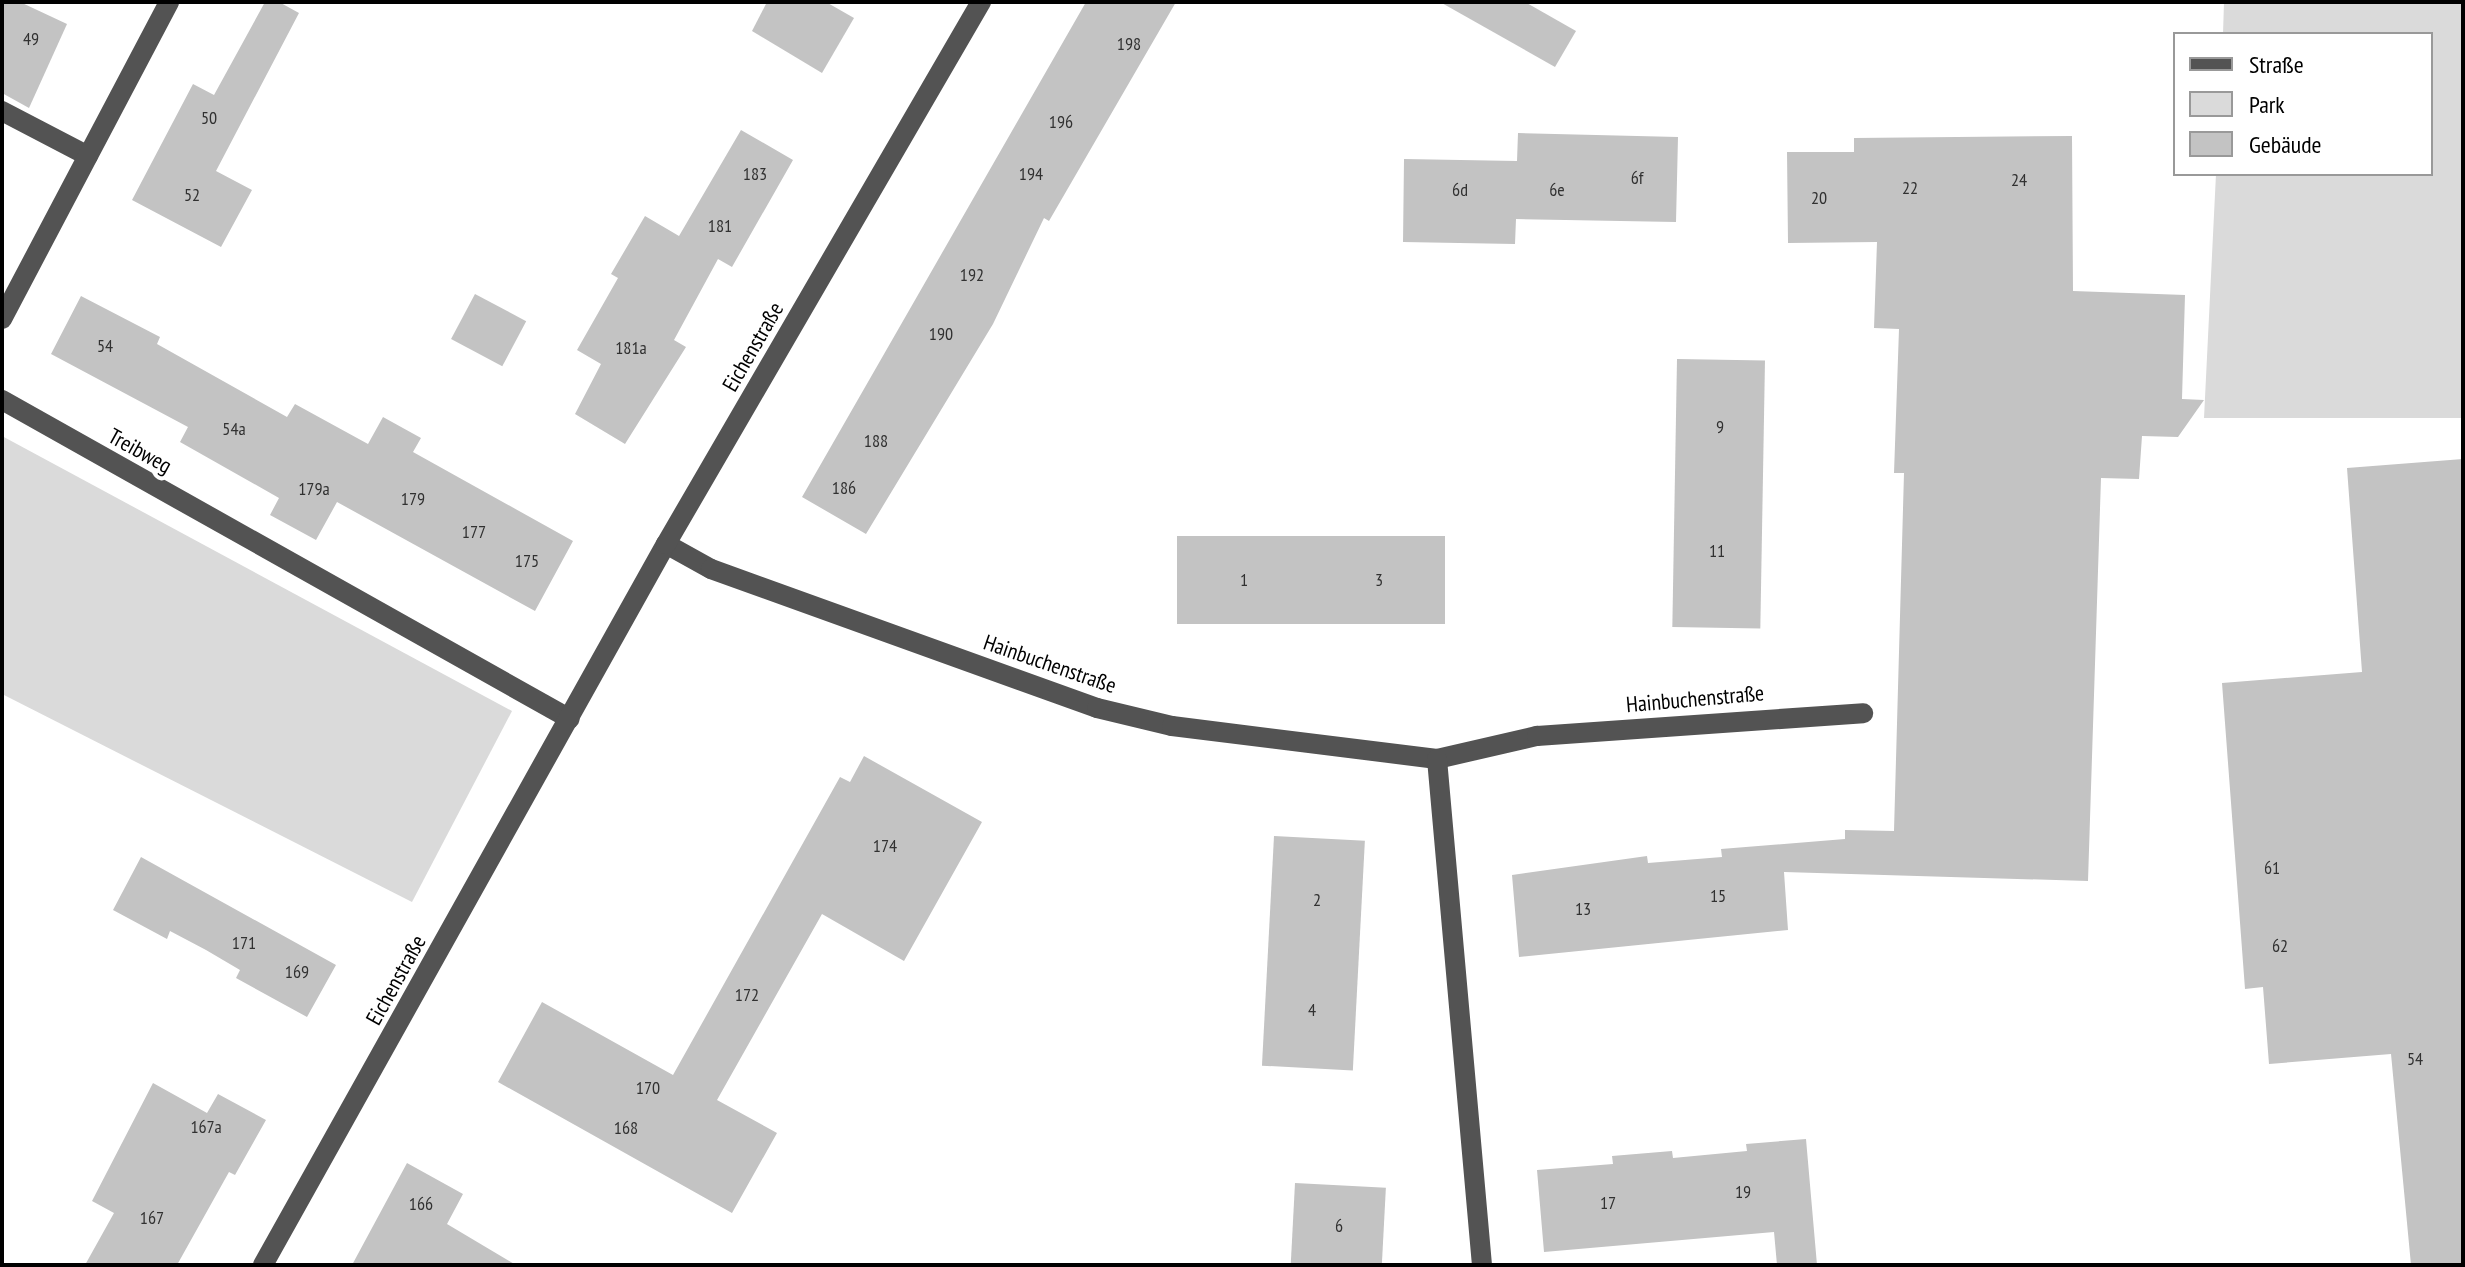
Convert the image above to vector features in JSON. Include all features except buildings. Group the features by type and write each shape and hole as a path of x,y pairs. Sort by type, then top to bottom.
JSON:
{"street":[{"path":"2,319 169,2"},
{"name":"Eichenstraße","path":"263,1265 666,544 981,2"},
{"path":"2,111 88,156"},
{"name":"Treibweg","path":"2,400 570,719"},
{"name":"Hainbuchenstraße","path":"666,544 711,569 1097,708 1172,726 1437,759 1537,736 1863,713"},
{"path":"1437,759 1482,1265"}],"green space":[{"path":"2224,2 2463,2 2463,418 2204,418 2216,176 2433,176 2433,32 2223,32"},
{"path":"2,436 512,711 412,902 2,694"}]}
